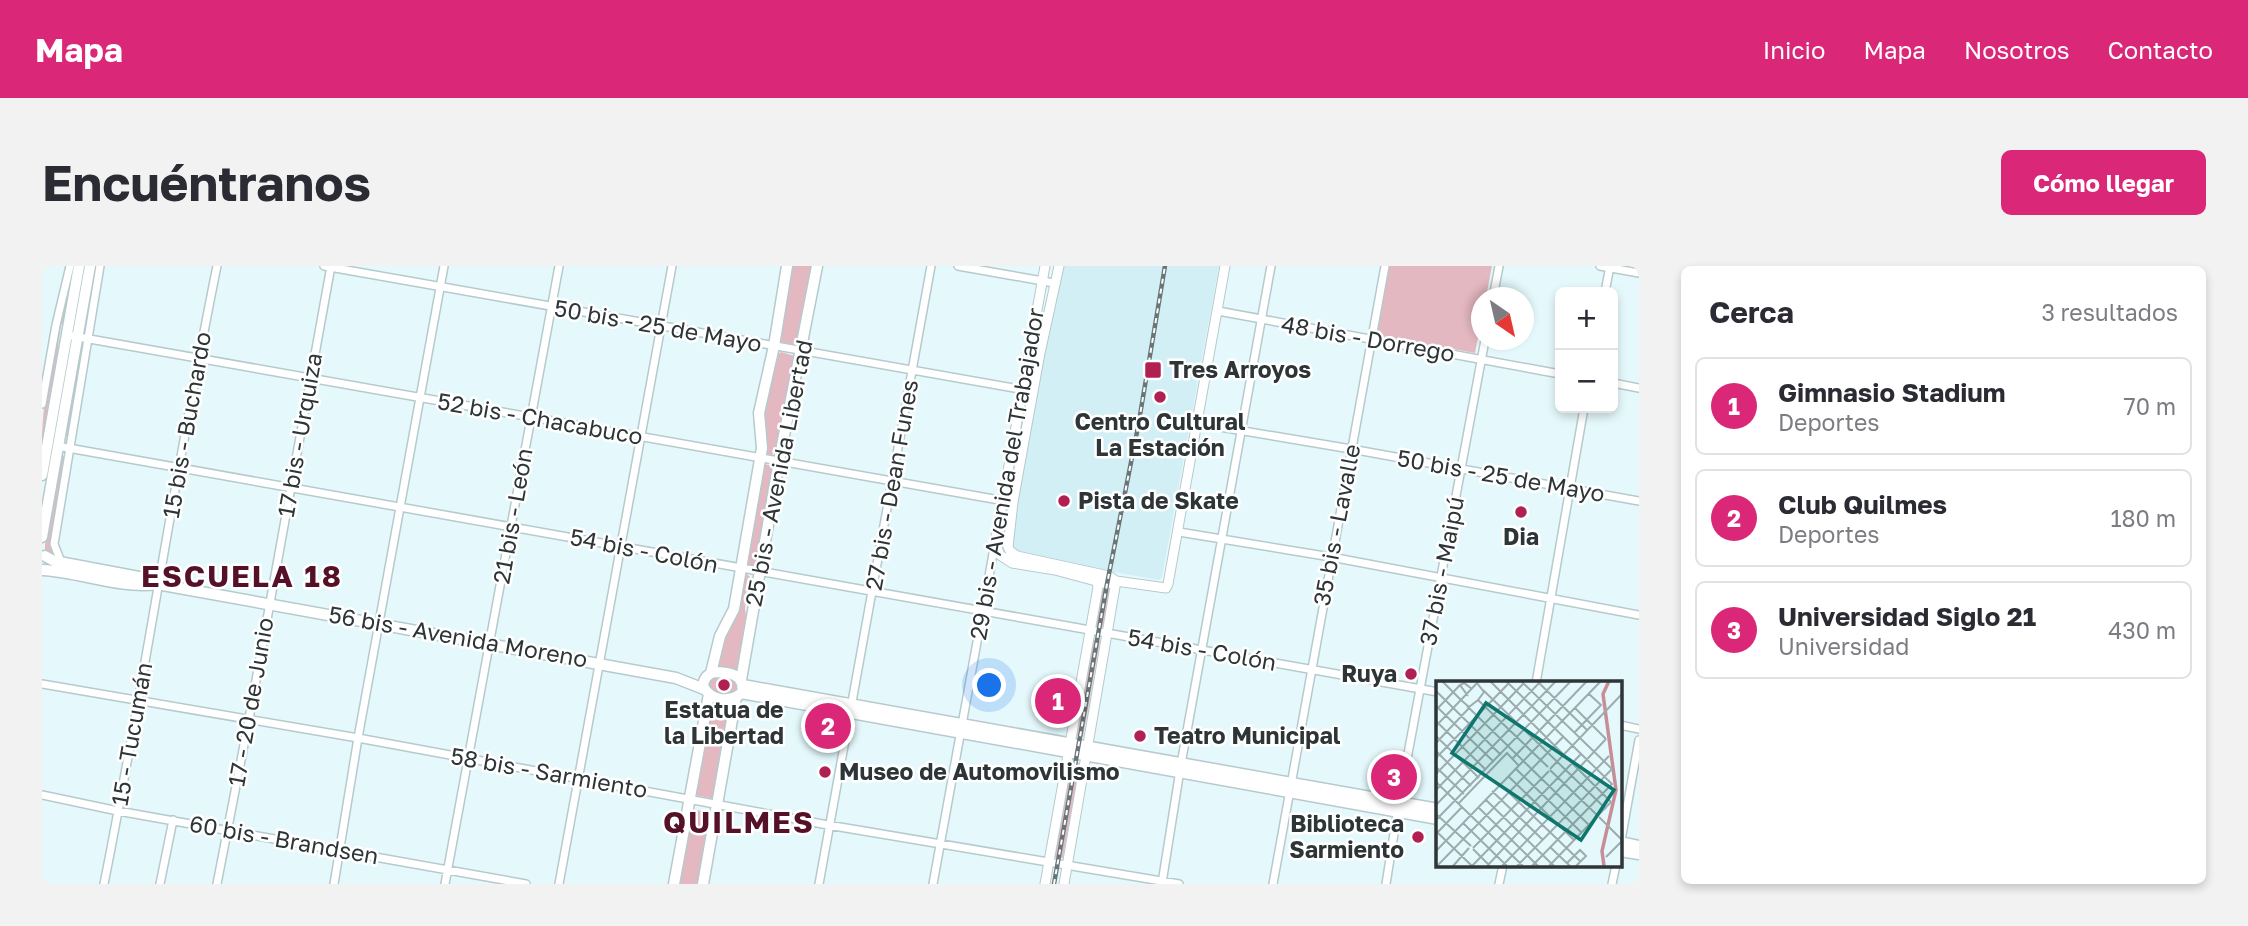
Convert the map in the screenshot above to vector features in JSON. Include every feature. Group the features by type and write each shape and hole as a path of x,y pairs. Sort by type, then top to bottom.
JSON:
{"main road":[{"path":"42,475 78,336 79,266"},
{"path":"42,537 63,447 90,266"},
{"name":"25 bis - Avenida Libertad","path":"674,884 707,692 703,681 709,675 720,636 734,609 761,459 759,413 774,346 787,266"},
{"name":"25 bis - Avenida Libertad","path":"703,884 741,689 756,571 817,266"},
{"path":"42,570 46,564 43,553"},
{"name":"56 bis - Avenida Moreno","path":"43,553 61,562 144,578 157,584 676,678 721,699 741,689 728,673 676,678"},
{"name":"56 bis - Avenida Moreno","path":"42,570 140,586 157,584"},
{"path":"741,689 1398,806 1436,809"},
{"path":"1398,806 1436,818"},
{"path":"1622,846 1639,854"}],"street":[{"path":"42,404 70,266"},
{"path":"78,336 100,266"},
{"name":"15 bis - Buchardo","path":"157,584 217,266"},
{"name":"50 bis - 25 de Mayo","path":"328,266 1028,390"},
{"name":"17 bis - Urquiza","path":"269,603 328,266"},
{"path":"334,884 444,266"},
{"name":"21 bis - León","path":"445,884 559,266"},
{"path":"559,884 672,266"},
{"name":"27 bis - Dean Funes","path":"819,884 931,266"},
{"path":"958,266 1054,283"},
{"name":"29 bis - Avenida del Trabajador","path":"933,884 995,541 1014,473 1028,390 1033,324 1045,266"},
{"name":"29 bis - Avenida del Trabajador","path":"1028,390 1047,327 1059,266"},
{"path":"995,541 1009,546 1017,556 1097,577 1107,583 1116,581 1166,588 1179,532 1225,266"},
{"path":"1162,882 1180,768 1271,266"},
{"name":"35 bis - Lavalle","path":"1273,884 1385,266"},
{"path":"1495,287 1499,266"},
{"path":"1600,266 1639,273"},
{"path":"1606,287 1610,267"},
{"name":"48 bis - Dorrego","path":"1218,311 1555,373"},
{"path":"1033,324 1047,327"},
{"name":"52 bis - Chacabuco","path":"78,336 1008,501"},
{"name":"37 bis - Maipú","path":"1386,884 1398,806 1484,350"},
{"path":"1618,384 1639,388"},
{"path":"1536,681 1583,413"},
{"name":"50 bis - 25 de Mayo","path":"1196,424 1639,500"},
{"path":"61,562 54,544 63,447"},
{"name":"54 bis - Colón","path":"63,447 1436,692"},
{"name":"29 bis - Avenida del Trabajador","path":"1008,501 1009,546"},
{"path":"1179,532 1331,557 1639,615"},
{"path":"995,541 1000,555 1012,563 1097,577"},
{"path":"1045,884 1098,587 1097,577"},
{"path":"1064,884 1116,581"},
{"name":"15 - Tucumán","path":"104,884 139,701 157,584"},
{"name":"17 - 20 de Junio","path":"217,884 269,603"},
{"name":"58 bis - Sarmiento","path":"42,684 358,738 828,825 1179,884"},
{"path":"1622,834 1639,740"},
{"name":"60 bis - Brandsen","path":"42,795 526,884"},
{"path":"160,884 173,820"},
{"path":"1499,884 1503,866"},
{"path":"1612,884 1616,866"}],"shaded area":[{"path":"73,266 76,266 67,313 61,326 58,346 61,347 42,445 45,398"},
{"path":"793,266 812,266 798,345 780,342"},
{"path":"1064,266 1219,266 1162,577 1159,580 1018,552 1011,544 1042,358"},
{"path":"1388,266 1492,266 1488,287 1471,287 1471,350 1476,350 1475,353 1375,335"},
{"path":"79,349 82,349 68,437 62,435"},
{"path":"781,352 795,356 777,452 769,456 765,447 763,421 776,356"},
{"path":"58,455 64,456 51,545 56,557 45,550 45,545"},
{"path":"764,464 774,466 756,566 746,564"},
{"path":"747,574 750,577 745,608 747,624 736,671 718,665 723,638"},
{"path":"1101,589 1111,592 1104,627 1094,625"},
{"path":"1090,639 1100,641 1083,737 1073,735"},
{"path":"716,677 731,678 741,687 735,695 719,694 707,684 708,680"},
{"path":"711,700 732,704 715,799 694,795"},
{"path":"1070,761 1080,763 1063,858 1053,857"},
{"path":"692,809 712,813 698,884 677,884"}],"railway":[{"path":"1054,884 1165,266"}],"place":[{"name":"Tres Arroyos","path":"1153,370"},
{"name":"Centro Cultural La Estación","path":"1160,397"},
{"name":"Pista de Skate","path":"1064,501"},
{"name":"Dia","path":"1521,512"},
{"name":"Ruya","path":"1411,674"},
{"name":"Estatua de la Libertad","path":"724,685"},
{"name":"Gimnasio Stadium","path":"1058,701"},
{"name":"Club Quilmes","path":"828,726"},
{"name":"Teatro Municipal","path":"1140,736"},
{"name":"Museo de Automovilismo","path":"825,772"},
{"name":"Universidad Siglo 21","path":"1394,777"},
{"name":"Biblioteca Sarmiento","path":"1418,837"}],"district":[{"name":"ESCUELA 18","path":"242,577"},
{"name":"QUILMES","path":"739,823"}]}
